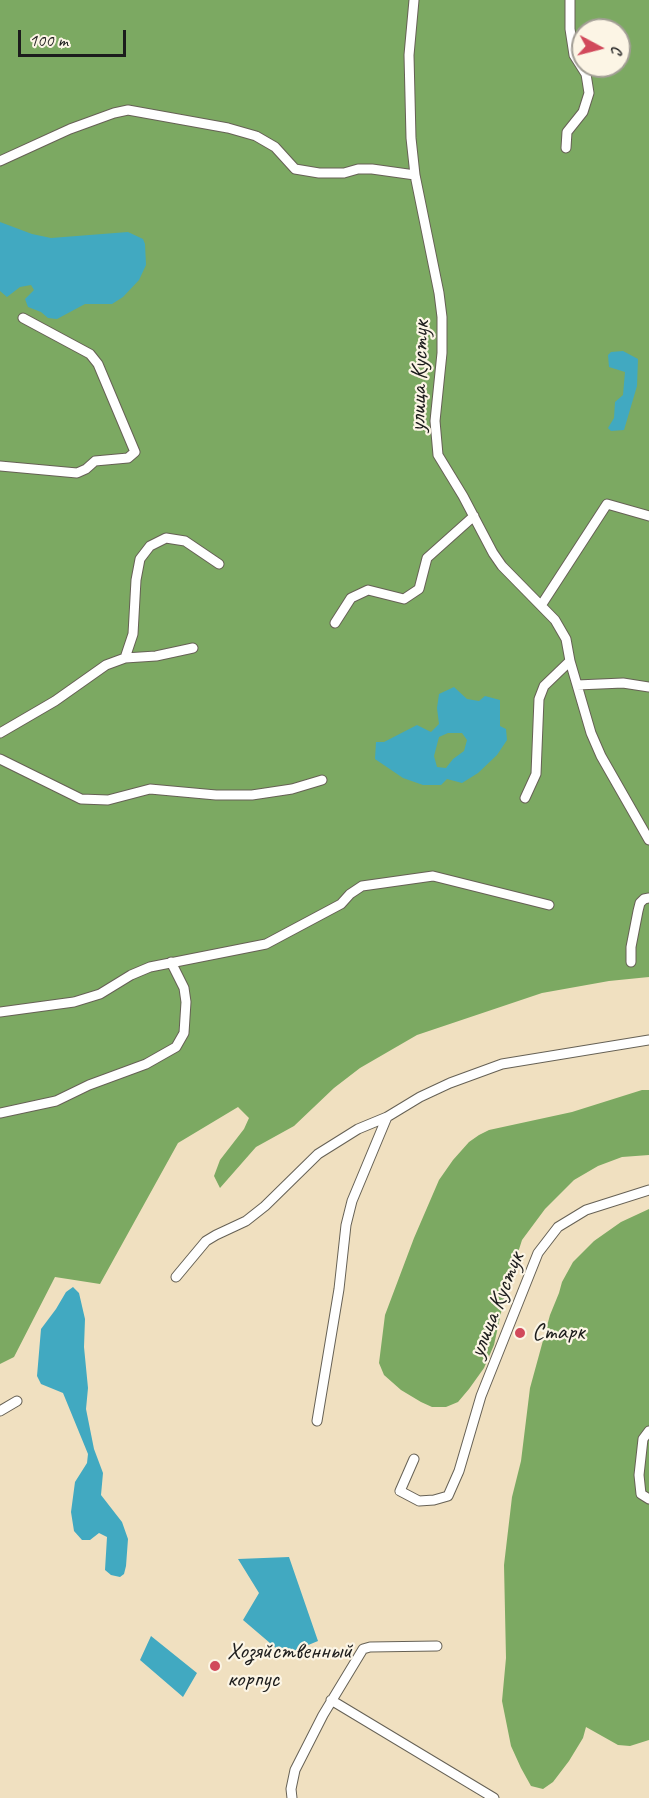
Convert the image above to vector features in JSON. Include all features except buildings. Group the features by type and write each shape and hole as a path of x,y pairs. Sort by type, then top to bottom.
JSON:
{"street":[{"name":"улица Кустук","path":"414,0 408,55 411,138 415,175 442,316 442,353 435,422 438,455 501,566 542,604 566,639 591,734 649,840"},
{"path":"566,148 567,132 583,112 589,93 586,74 574,55 570,29 570,0"},
{"path":"0,161 70,129 128,110 228,128 256,136 275,147 295,169 344,173 358,169 372,169 415,175"},
{"path":"0,466 77,473 86,470 95,461 128,458 135,452 98,364 90,354 23,318"},
{"path":"542,604 607,504 649,516"},
{"path":"335,623 351,598 368,590 404,599 419,589 427,558 474,516"},
{"path":"125,658 133,634 136,580 140,559 150,546 166,538 185,541 219,564"},
{"path":"0,733 55,701 106,665 125,658 156,656 192,648"},
{"path":"525,798 536,774 539,699 544,686 570,661"},
{"path":"577,685 623,683 649,687"},
{"path":"0,759 81,799 108,800 150,789 216,795 252,795 292,789 322,780"},
{"path":"0,1012 74,1002 100,994 131,975 150,967 266,944 341,904 362,886 433,876 549,905"},
{"path":"631,962 631,947 640,903 649,898"},
{"path":"0,1113 56,1101 89,1085 154,1060 176,1047 184,1033 186,1002 184,988 171,962"},
{"path":"176,1277 206,1241 246,1221 265,1206 318,1154 358,1129 387,1117 420,1097 502,1064 649,1040"},
{"path":"317,1421 339,1289 346,1225 352,1201 387,1117"},
{"name":"улица Кустук","path":"414,1459 400,1491 419,1501 448,1496 459,1471 481,1396 538,1253 558,1227 586,1210 649,1190"},
{"path":"0,1411 17,1401"},
{"path":"649,1431 643,1439 639,1475 641,1494 649,1499"},
{"path":"292,1798 291,1789 295,1770 331,1700 363,1649 437,1646"},
{"path":"331,1700 494,1798"}],"green space":[{"path":"0,0 649,0 649,977 609,981 542,993 417,1035 360,1068 334,1088 294,1126 256,1147 220,1188 214,1176 220,1160 244,1129 249,1118 238,1107 178,1143 100,1284 55,1277 14,1357 0,1364"},
{"path":"642,1090 649,1090 649,1155 622,1157 598,1166 574,1180 545,1209 522,1240 506,1290 494,1345 484,1368 469,1389 458,1402 446,1407 432,1407 401,1390 384,1375 379,1363 385,1315 439,1180 453,1160 469,1142 489,1130 572,1112"},
{"path":"649,1209 649,1740 630,1746 618,1745 586,1727 583,1738 569,1761 553,1782 543,1789 531,1786 521,1768 511,1746 502,1701 506,1658 504,1565 512,1497 521,1461 530,1388 550,1315 562,1282 573,1262 594,1241 621,1222"}],"water":[{"path":"0,222 32,234 51,238 128,232 143,239 146,265 139,280 123,297 112,304 85,304 57,319 48,318 41,312 28,307 25,299 34,290 31,285 20,287 7,297 0,291"},
{"path":"623,351 638,359 637,386 624,430 611,431 608,428 614,418 615,402 623,395 625,372 609,367 608,355 611,352"},
{"path":"454,687 467,699 479,701 485,696 500,700 500,726 506,729 507,740 497,755 478,773 462,783 447,779 441,785 423,785 403,778 375,759 376,742 384,742 417,725 431,732 439,724 437,708 439,694","holes":["448,733 462,733 467,740 464,751 446,768 437,767 434,756 439,737"]},
{"path":"73,1287 79,1293 85,1319 84,1347 88,1388 86,1409 94,1449 103,1473 101,1495 122,1522 128,1539 126,1566 124,1574 120,1577 111,1575 105,1570 107,1537 99,1533 90,1540 82,1540 74,1531 71,1512 75,1482 87,1463 88,1454 63,1393 41,1384 37,1376 41,1329 66,1292"},
{"path":"289,1557 318,1641 284,1655 243,1620 259,1593 238,1559"},
{"path":"151,1636 197,1673 183,1697 140,1660"}],"place":[{"name":"Старк","path":"520,1333"},
{"name":"Хозяйственный корпус","path":"215,1666"}]}
